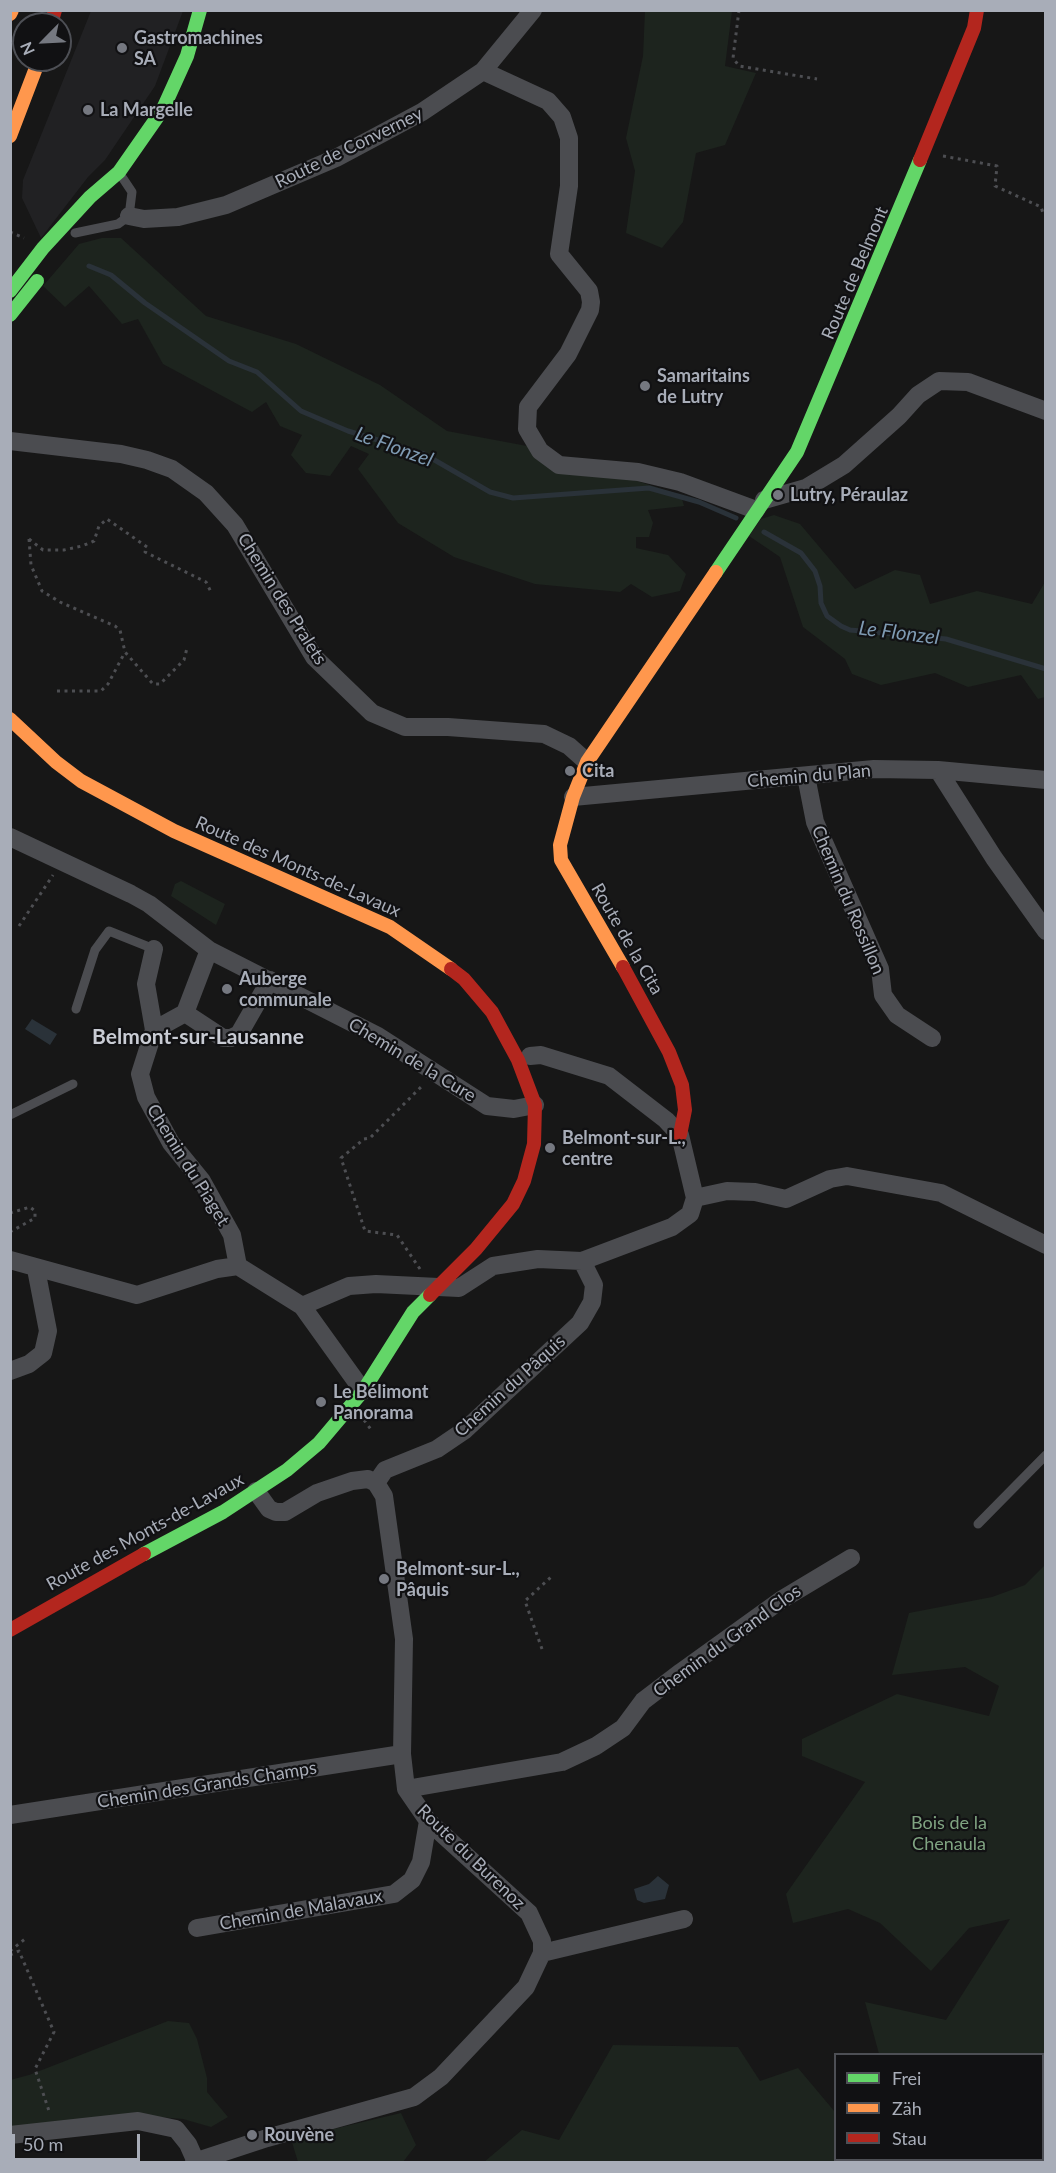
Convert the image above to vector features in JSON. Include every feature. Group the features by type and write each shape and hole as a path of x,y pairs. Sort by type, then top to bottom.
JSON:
{"main road":[{"path":"72,237 106,194 163,109 187,56 200,10"},
{"name":"Route de Belmont","path":"587,762 797,452 970,38 977,10"},
{"path":"10,136 34,72"},
{"path":"10,291 43,248 90,197 119,172"},
{"path":"10,315 47,268"},
{"name":"Route des Monts-de-Lavaux","path":"10,719 56,762 108,796 174,831 390,927 439,958 464,980 492,1012 518,1060 535,1105 534,1144 524,1181 513,1204 476,1249 430,1283 363,1391 319,1443 256,1491 224,1512 52,1604 10,1630"},
{"name":"Route de la Cita","path":"587,762 573,797 560,845 561,860 631,980 669,1052 682,1085 686,1110 680,1135"}],"street":[{"name":"Route de Converney","path":"129,216 144,219 178,217 226,205 336,158 422,112 483,70 533,10"},
{"path":"483,70 548,101 562,117 569,138 569,186 559,254 589,291 590,310 568,354 528,407 527,429 540,451 559,465 638,472 760,505 806,488 844,465 899,416 918,395 939,381 968,382 1046,411"},
{"name":"Chemin des Pralets","path":"10,441 121,454 147,460 172,469 207,493 235,525 314,657 372,713 405,727 448,727 544,734 569,746 587,762"},
{"name":"Chemin du Plan","path":"573,797 874,769 938,770 1046,780"},
{"path":"938,770 994,858 1046,931"},
{"name":"Chemin du Rossillon","path":"806,776 815,822 880,969 883,995 897,1014 932,1038"},
{"name":"Chemin de la Cure","path":"10,837 149,904 209,950 378,1036 487,1106 514,1109 535,1105"},
{"path":"154,949 146,984 154,1030 185,1013 209,950"},
{"path":"185,1013 223,1038 231,1038 239,1034 270,980"},
{"name":"Chemin du Piaget","path":"154,1030 140,1074 146,1097 171,1143 202,1181 232,1235 238,1266"},
{"path":"302,1306 349,1286 430,1283 459,1288 493,1266 538,1259 582,1261 672,1227 690,1214 695,1198 680,1135 609,1076 542,1055 531,1056"},
{"path":"695,1198 727,1191 755,1192 786,1199 830,1179 847,1176 941,1193 1046,1245"},
{"path":"10,1260 137,1296 217,1269 238,1266 302,1306 363,1391"},
{"name":"Chemin du Pâquis","path":"376,1483 385,1470 437,1449 465,1430 580,1323 592,1302 594,1285 582,1261"},
{"path":"10,1371 29,1364 43,1353 48,1331 36,1269"},
{"path":"256,1491 269,1509 285,1512 317,1493 352,1481 368,1479 376,1483"},
{"name":"Route du Burenoz","path":"376,1483 384,1496 404,1639 402,1754 406,1789 429,1821 530,1913 542,1941 542,1953"},
{"name":"Chemin du Grand Clos","path":"406,1789 562,1762 596,1746 623,1728 643,1701 681,1672 781,1600 851,1558"},
{"name":"Chemin des Grands Champs","path":"10,1815 402,1754"},
{"name":"Chemin de Malavaux","path":"196,1928 394,1894 412,1880 421,1862 429,1821"},
{"path":"10,2135 138,2121 176,2129 188,2144 195,2162 414,2097 441,2077 526,1987 542,1953 684,1919"}],"lane":[{"path":"72,237 118,224 129,216 132,192 119,172"},
{"path":"76,1009 94,950 109,931 154,949"},
{"path":"10,1115 73,1084"},
{"path":"978,1524 1046,1455"}],"path":[{"path":"740,10 733,58 739,66 818,79"},
{"path":"941,156 997,166 995,186 1041,207 1043,213"},
{"path":"187,648 184,660 160,684 153,684 125,652 120,630 116,626 60,602 42,591 31,565 29,539 43,550 64,550 82,546 94,541 99,526 107,519 147,547 145,552 206,582 211,592"},
{"path":"57,691 94,693 100,691 108,684 125,652"},
{"path":"20,926 62,861"},
{"path":"427,1080 370,1138 364,1139 341,1158 365,1231 397,1235 430,1283"},
{"path":"10,1213 30,1207 35,1211 35,1218 10,1232"},
{"path":"542,1649 525,1601 551,1577"},
{"path":"10,1953 25,1939"},
{"path":"10,1953 19,1951 54,2032 35,2069 54,2124 59,2124 60,2128"}],"shaded area":[{"path":"91,11 183,11 155,86 105,160 88,177 41,238 22,198 23,180 66,72 72,72 72,58"},
{"path":"32,1019 57,1034 50,1045 25,1029"},
{"path":"658,1876 669,1885 665,1899 644,1903 637,1900 634,1889 649,1884"}],"green space":[{"path":"645,11 732,11 725,66 756,73 725,145 696,153 683,222 662,248 626,233 635,171 626,138 643,56"},
{"path":"102,238 121,238 206,316 296,344 380,385 447,431 527,446 681,495 684,506 648,510 653,523 649,537 636,537 636,548 668,555 686,574 680,591 652,597 631,584 620,592 535,584 454,557 398,523 358,469 369,454 351,446 330,476 306,473 291,455 302,435 280,426 266,402 252,412 163,364 138,319 122,324 89,286 65,307 43,286 79,244"},
{"path":"774,515 800,524 855,589 895,570 920,575 930,604 977,591 1032,604 1045,582 1045,697 1038,699 1021,675 968,687 935,673 881,685 852,674 845,659 803,627 780,557 749,536 761,519"},
{"path":"181,881 225,904 216,925 171,896 175,884"},
{"name":"Bois de la Chenaula","path":"1045,1565 1045,2162 484,2162 522,2130 559,2140 613,2045 738,2047 760,2081 798,2068 834,2111 834,2161 1044,2161 1044,2053 879,2053 865,2002 946,2020 1010,1919 969,1928 931,1971 880,1923 848,1909 793,1923 786,1894 865,1782 802,1756 802,1739 897,1694 989,1716 999,1686 965,1667 892,1675 909,1613 992,1597 1025,1585"},
{"path":"168,2021 189,2023 197,2039 207,2078 207,2092 228,2117 211,2127 183,2119 134,2115 11,2140 10,2080 29,2075"},
{"path":"401,2113 416,2145 403,2162 298,2162 291,2139"}],"waterway":[{"name":"Le Flonzel","path":"89,266 111,275 145,303 229,361 257,372 301,411 348,431 424,454 490,492 513,498 649,488 699,502 736,518"},
{"name":"Le Flonzel","path":"764,532 801,553 815,571 820,586 821,603 827,616 841,626 850,630 946,639 1046,669"}],"traffic: fast":[{"path":"10,291 43,248 90,197 119,172 163,109 187,56 200,10"},
{"path":"716,572 797,452 920,160"},
{"path":"10,315 37,281"},
{"path":"144,1554 223,1512 287,1470 319,1443 363,1391 413,1312 430,1295"}],"traffic: slow":[{"path":"10,14 12,10"},
{"path":"10,136 34,72"},
{"path":"623,967 561,860 560,845 573,797 587,762 716,572"},
{"path":"10,719 56,762 81,781 174,831 390,927 451,969"}],"traffic: jam":[{"path":"920,160 974,28 977,10"},
{"path":"623,967 669,1052 682,1085 685,1110 680,1135"},
{"path":"430,1295 476,1249 513,1204 524,1181 534,1144 535,1105 518,1060 492,1012 464,979 451,969"},
{"path":"10,1630 144,1554"}],"place":[{"name":"Gastromachines SA","path":"122,48"},
{"name":"La Margelle","path":"88,110"},
{"name":"Samaritains de Lutry","path":"645,386"},
{"name":"Lutry, Péraulaz","path":"778,495"},
{"name":"Cita","path":"570,771"},
{"name":"Auberge communale","path":"227,989"},
{"name":"Belmont-sur-L., centre","path":"550,1148"},
{"name":"Le Bélimont Panorama","path":"321,1402"},
{"name":"Belmont-sur-L., Pâquis","path":"384,1579"},
{"name":"Rouvène","path":"252,2135"}],"district":[{"name":"Belmont-sur-Lausanne","path":"198,1037"}]}
